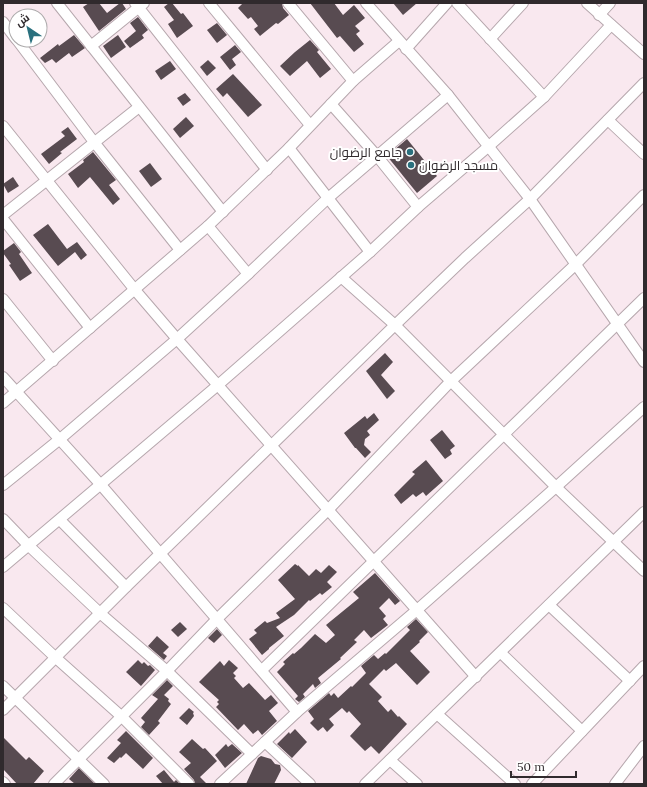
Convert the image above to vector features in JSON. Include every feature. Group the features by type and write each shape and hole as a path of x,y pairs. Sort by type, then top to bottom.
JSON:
{"street":[{"path":"57,3 223,212"},
{"path":"209,3 310,125"},
{"path":"288,3 353,81"},
{"path":"366,3 448,95 530,198 644,362"},
{"path":"457,3 544,97"},
{"path":"490,39 523,3"},
{"path":"587,3 644,54"},
{"path":"599,15 610,3"},
{"path":"91,46 139,4 267,170"},
{"path":"406,49 443,5"},
{"path":"3,567 218,385 544,97 611,25"},
{"path":"3,403 208,226 289,148 353,81 399,41"},
{"path":"23,48 94,142 180,250"},
{"path":"3,710 101,614 126,587 395,325 530,198 644,83"},
{"path":"3,484 60,439 177,339 327,199 448,95"},
{"path":"331,104 377,156 418,207"},
{"path":"3,215 139,107"},
{"path":"608,120 644,154"},
{"path":"3,126 135,290 177,339 328,510 418,609 476,677"},
{"path":"289,148 327,199 370,252"},
{"path":"54,784 217,619 328,510 451,380 576,264 644,195"},
{"path":"3,219 90,328"},
{"path":"208,226 248,274"},
{"path":"342,277 395,325 613,543 643,568"},
{"path":"262,670 644,298"},
{"path":"3,299 53,361"},
{"path":"3,377 101,485 297,712"},
{"path":"220,784 297,712 418,609 644,407"},
{"path":"365,784 644,512"},
{"path":"3,519 29,546 101,614 167,671 252,754"},
{"path":"60,520 126,587"},
{"path":"550,604 630,681"},
{"path":"3,608 121,716 189,784"},
{"path":"501,653 582,731"},
{"path":"532,784 644,666"},
{"path":"3,686 104,784"},
{"path":"437,714 515,784"},
{"path":"265,742 310,784"},
{"path":"615,784 644,746"},
{"path":"390,760 417,784"}],"building":[{"path":"89,3 99,3 107,13 120,3 122,3 126,9 99,31 83,7"},
{"path":"169,3 172,3 181,14 183,13 193,26 177,38 168,24 174,20 164,7"},
{"path":"243,3 282,3 283,8 289,15 260,36 254,29 258,26 251,17 248,19 238,8"},
{"path":"310,3 334,3 343,15 354,5 365,18 355,26 360,31 356,34 364,44 354,52 340,36 337,38"},
{"path":"393,3 417,3 403,15"},
{"path":"138,17 148,30 142,35 144,38 130,48 124,41 136,31 130,23"},
{"path":"217,23 227,35 217,43 207,30"},
{"path":"74,35 85,48 72,57 69,53 56,63 52,59 45,63 40,58 58,44 59,46"},
{"path":"118,35 126,47 111,58 103,46"},
{"path":"310,40 319,50 317,52 331,69 320,78 307,61 290,76 280,66"},
{"path":"235,45 241,52 232,59 236,65 230,70 220,57"},
{"path":"208,60 216,68 207,76 200,67"},
{"path":"170,61 176,69 161,80 155,71"},
{"path":"233,74 262,105 248,117 227,93 223,97 216,89"},
{"path":"185,93 191,100 183,106 177,98"},
{"path":"186,117 194,126 180,138 173,129"},
{"path":"68,127 77,139 60,152 62,153 49,164 41,154 65,136 61,132"},
{"name":"مسجد الرضوان","path":"407,139 437,176 417,193 387,156"},
{"path":"93,152 116,180 109,185 120,199 113,205 90,177 78,188 68,174 84,162 83,160"},
{"path":"150,163 162,179 151,187 139,171"},
{"path":"13,177 19,186 8,193 3,184"},
{"path":"48,224 67,249 77,242 87,255 81,260 75,252 58,266 33,235"},
{"path":"14,243 21,252 19,254 32,273 20,281 3,253 3,251"},
{"path":"385,353 393,362 381,375 395,391 387,399 366,371"},
{"path":"374,413 379,420 367,431 370,435 365,439 364,445 371,452 365,458 355,448 344,433 365,416 367,419"},
{"path":"442,430 455,446 450,450 452,454 445,459 430,440"},
{"path":"426,460 443,481 426,496 423,492 416,497 413,494 401,504 394,495 415,474 412,472"},
{"path":"295,564 309,576 316,569 321,573 329,565 337,572 327,582 332,587 322,595 320,593 310,601 309,600 294,615 276,627 284,636 262,655 249,639 257,633 254,630 265,621 267,623 280,618 276,613 295,599 278,580"},
{"path":"375,573 400,601 395,605 389,598 379,608 386,616 383,619 388,625 371,638 364,630 354,640 357,642 340,658 341,659 318,678 321,683 315,688 313,684 303,694 305,697 299,702 295,699 298,696 277,672 285,664 283,662 301,648 315,634 326,643 335,635 326,625 359,598 353,592"},
{"path":"416,619 428,632 410,651 430,672 417,685 396,663 386,671 384,669 369,684 382,697 378,701 388,712 391,709 407,724 379,754 371,746 365,751 350,736 361,724 349,711 347,713 342,708 329,719 334,725 327,732 323,727 318,731 310,723 314,719 308,711 329,693 331,696 334,693 338,698 351,686 352,687 366,673 361,666 374,655 378,659 385,653 386,654 410,630 407,627"},
{"path":"180,622 187,629 178,637 171,630"},
{"path":"217,629 222,635 214,643 208,638"},
{"path":"157,636 169,647 163,653 167,656 164,660 148,646"},
{"path":"138,660 142,664 144,662 148,666 150,665 155,670 141,686 126,672"},
{"path":"229,660 238,668 233,673 236,676 234,678 243,688 249,683 265,700 271,695 278,703 269,711 277,721 262,735 258,730 253,734 244,724 238,730 216,707 219,704 217,702 219,700 199,682 220,661 224,666"},
{"path":"167,680 173,686 164,695 169,699 168,701 171,704 158,721 160,723 149,735 141,727 145,722 141,718 158,699 152,695"},
{"path":"189,708 194,712 194,716 187,725 179,718"},
{"path":"295,729 307,742 292,758 277,744 289,732 290,734"},
{"path":"126,731 153,758 143,769 126,753 114,763 107,758 121,743 117,740"},
{"path":"3,737 26,760 29,757 44,771 33,784 17,784 3,769"},
{"path":"192,739 203,749 205,748 217,761 200,777 207,784 195,784 194,780 184,769 191,763 179,752"},
{"path":"226,744 228,747 232,744 242,753 225,768 215,755"},
{"path":"261,756 271,759 275,764 280,765 281,770 274,784 246,784 258,758"},
{"path":"79,768 95,784 75,784 69,779"},
{"path":"164,770 174,782 176,780 180,784 163,784 156,776"}],"place":[{"name":"جامع الرضوان","path":"410,152"},
{"name":"مسجد الرضوان","path":"411,165"}]}
